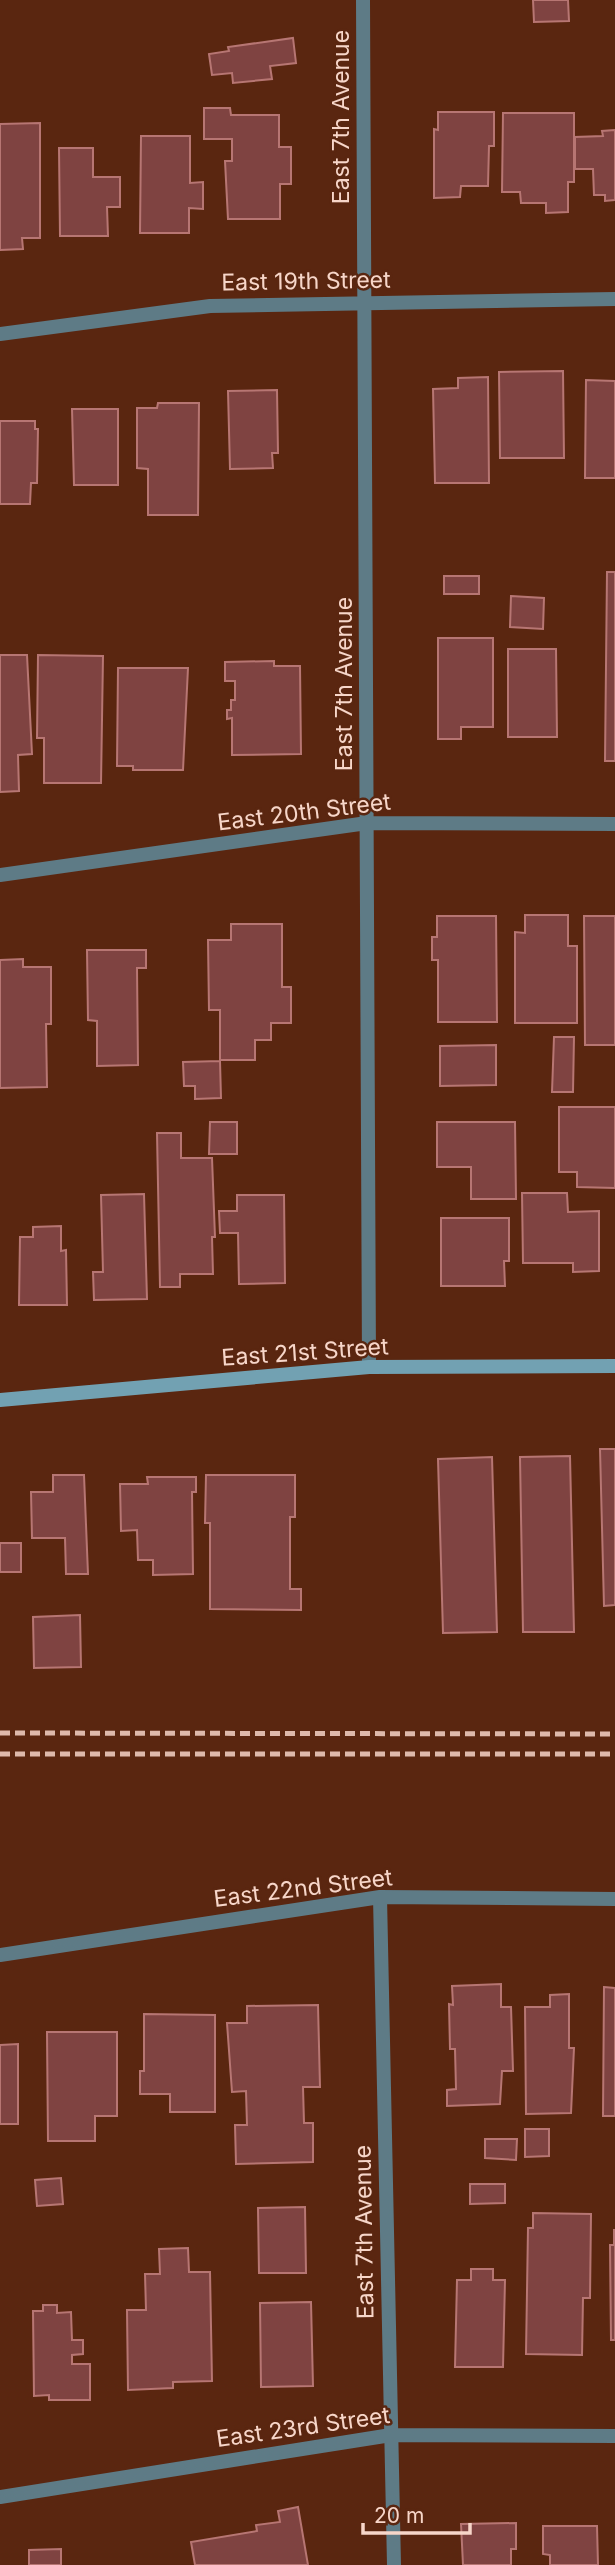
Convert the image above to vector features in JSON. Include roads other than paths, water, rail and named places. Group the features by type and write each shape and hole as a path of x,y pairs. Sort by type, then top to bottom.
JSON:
{"main road":[{"name":"East 21st Street","path":"0,1400 369,1367 615,1366"}],"street":[{"name":"East 7th Avenue","path":"363,0 369,1367"},
{"name":"East 19th Street","path":"0,334 210,306 615,299"},
{"name":"East 20th Street","path":"0,875 367,823 615,824"},
{"name":"East 7th Avenue","path":"380,1897 394,2565"},
{"name":"East 22nd Street","path":"0,1955 380,1897 615,1899"},
{"name":"East 23rd Street","path":"0,2497 391,2435 615,2437"}],"railway":[{"path":"0,1733 615,1734"},
{"path":"0,1754 615,1754"}]}
